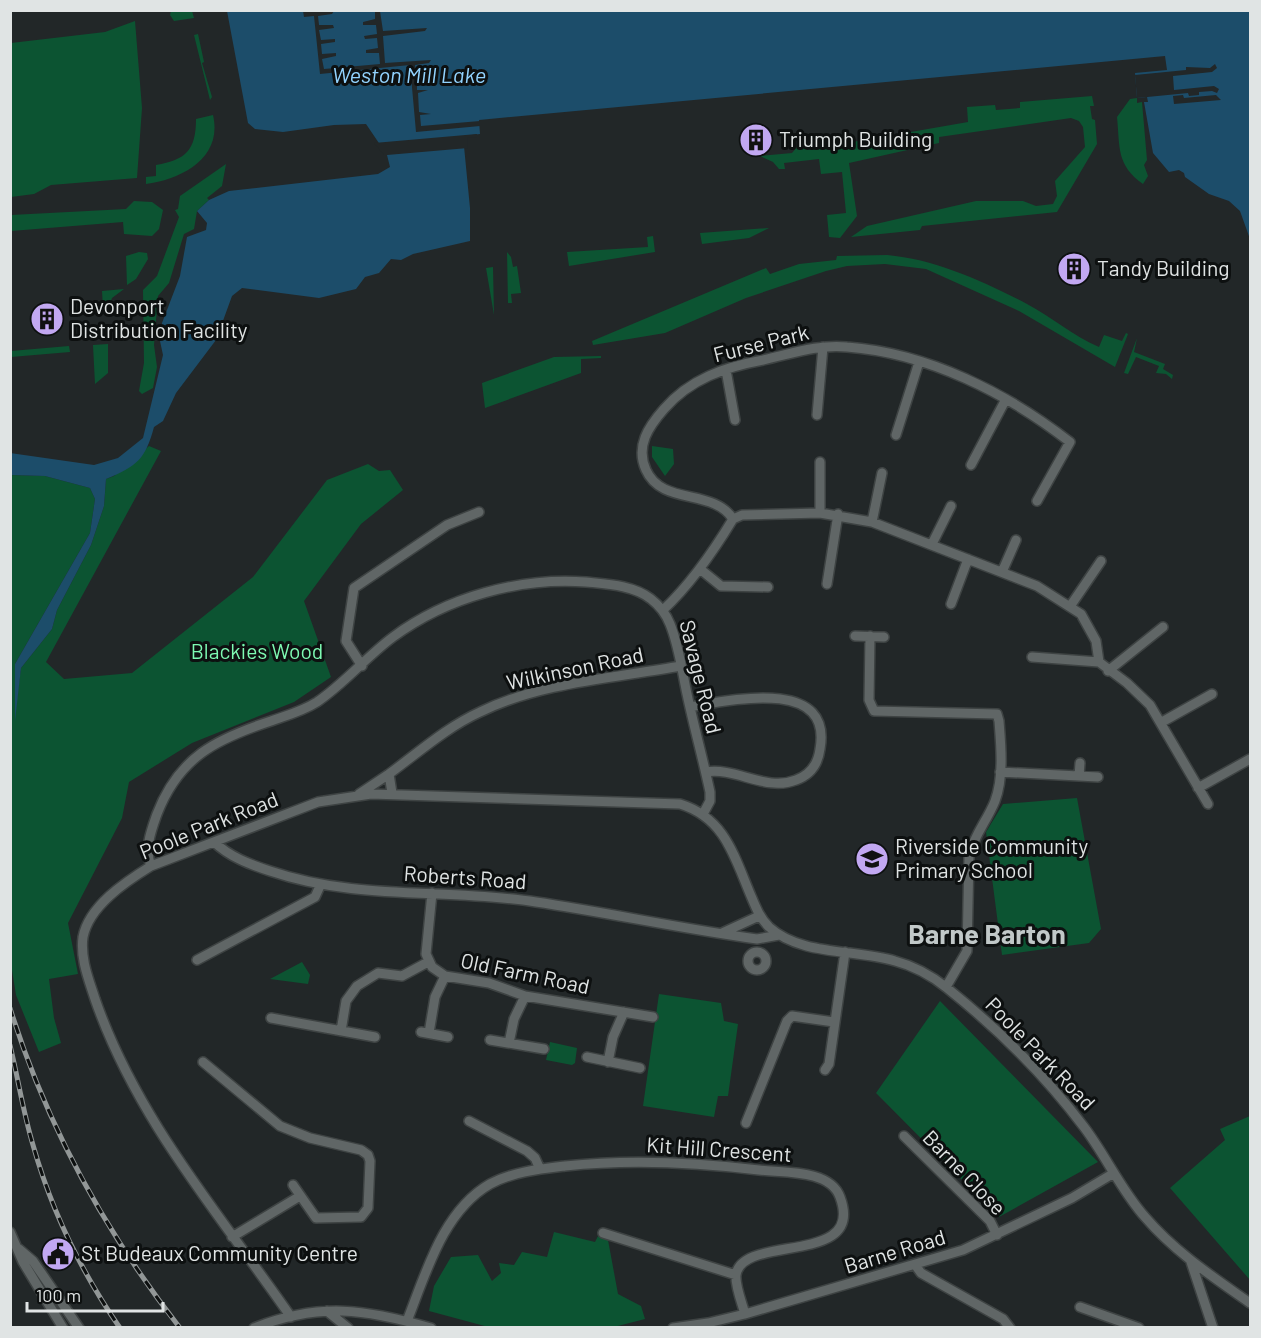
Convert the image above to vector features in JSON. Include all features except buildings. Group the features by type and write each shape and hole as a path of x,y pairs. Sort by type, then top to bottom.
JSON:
{"street":[{"name":"Furse Park","path":"733,519 727,510 711,500 666,490 645,470 643,440 646,430 665,408 698,380 800,350 823,347 847,347 919,362 1006,399 1070,442 1037,501"},
{"path":"817,415 823,347"},
{"path":"896,435 919,362"},
{"path":"726,370 735,420"},
{"path":"972,465 1006,399"},
{"path":"820,462 820,513"},
{"path":"872,522 882,473"},
{"path":"932,544 951,506"},
{"path":"362,666 346,641 354,588 447,525 479,512"},
{"path":"663,610 680,594 700,569 733,519 755,514 820,513 838,514 872,522 1037,586 1071,605 1089,623 1096,641 1099,662 1111,674 1140,694 1162,722 1208,804"},
{"path":"826,584 838,514"},
{"path":"1002,572 1016,540"},
{"path":"951,604 968,559"},
{"path":"1071,605 1101,561"},
{"path":"700,569 721,586 768,587"},
{"name":"Savage Road","path":"151,866 147,856 149,837 159,810 172,784 191,760 217,742 296,713 316,702 362,666 393,637 430,615 462,600 526,584 563,581 616,585 649,597 663,610 670,624 706,772 710,801 704,814"},
{"path":"1111,674 1163,627"},
{"path":"855,636 884,637"},
{"path":"870,636 870,708 882,712 997,714 1000,735 1000,772 995,801 972,842 969,856 967,951 946,987"},
{"path":"1032,657 1099,662"},
{"name":"Wilkinson Road","path":"355,796 389,774 456,724 520,695 681,666"},
{"path":"1162,722 1212,694"},
{"path":"690,707 731,700 784,698 805,706 820,724 822,736 817,762 798,780 774,784 717,770 706,772"},
{"path":"1198,788 1251,759"},
{"path":"1079,776 1080,764"},
{"path":"1000,772 1098,777"},
{"path":"389,774 392,793"},
{"name":"Poole Park Road","path":"291,1317 232,1237 135,1093 120,1065 84,967 84,936 89,921 112,894 151,866 318,802 392,793 680,804 704,814"},
{"path":"704,814 712,820 730,846 759,916 722,933"},
{"name":"Roberts Road","path":"214,842 226,853 254,865 320,886 348,890 432,893 536,901 736,936 767,939 779,935"},
{"path":"197,960 315,897 320,886"},
{"path":"341,1030 346,1001 357,986 378,973 402,975 428,962 426,954 432,893"},
{"name":"Poole Park Road","path":"759,916 779,935 794,943 895,961 925,972 946,987 999,1032 1050,1085 1085,1128 1145,1217 1191,1262 1251,1303"},
{"path":"736,936 751,953"},
{"path":"825,1070 829,1064 845,952"},
{"name":"Old Farm Road","path":"428,962 445,976 489,983 525,996 653,1017"},
{"path":"445,976 435,997 425,1033 448,1037"},
{"path":"509,1043 514,1019 525,996"},
{"path":"608,1062 613,1037 624,1012"},
{"path":"746,1123 787,1021 792,1016 799,1016 834,1022"},
{"path":"271,1018 375,1037"},
{"path":"490,1040 544,1049"},
{"path":"587,1057 640,1068"},
{"path":"203,1062 280,1126 310,1138 361,1150 368,1155 370,1161 368,1208 361,1217 316,1218 293,1185"},
{"path":"469,1121 483,1122 527,1151 535,1158 540,1169"},
{"name":"Barne Close","path":"904,1136 990,1221 997,1235"},
{"name":"Kit Hill Crescent","path":"406,1321 451,1221 465,1205 492,1183 540,1169 594,1163 695,1162 819,1178 836,1189 841,1198 842,1216 834,1233 819,1242 753,1257 741,1265 736,1275"},
{"name":"Barne Road","path":"672,1328 708,1323 745,1314 916,1266 963,1250 1072,1198 1114,1173"},
{"path":"232,1237 300,1196"},
{"path":"10,1232 13,1248 63,1328"},
{"path":"603,1233 736,1275 745,1314"},
{"path":"13,1248 33,1261 79,1328"},
{"path":"1191,1262 1213,1328"},
{"path":"916,1266 921,1274 1003,1319 1010,1328"},
{"path":"1080,1307 1139,1328"},
{"path":"254,1328 291,1317 345,1309 430,1328"},
{"path":"327,1311 348,1328"}],"green space":[{"path":"171,11 192,11 194,18 174,21 170,15"},
{"path":"135,21 142,108 137,178 51,185 34,194 11,197 11,43 105,32"},
{"path":"198,34 204,62 202,63 212,97 210,100 194,35"},
{"path":"1092,96 1094,106 1090,106 1092,119 1095,120 1097,144 1057,212 922,226 920,230 851,237 867,226 976,201 1023,201 1036,206 1053,204 1057,196 1055,181 1085,147 1083,127 1079,121 1071,118 939,137 939,143 849,163 857,216 840,238 829,237 827,215 846,213 842,172 821,174 819,159 784,163 785,169 779,169 773,162 760,156 792,153 797,147 859,141 968,122 967,107 995,105 996,110 1020,108 1020,102"},
{"path":"1137,98 1137,103 1142,102 1147,160 1144,165 1148,176 1143,184 1128,170 1119,146 1117,117 1130,99"},
{"path":"213,115 212,143 197,164 173,177 146,184 146,177 156,176 156,165 175,160 187,152 194,139 196,119"},
{"path":"226,164 222,186 207,198 209,200 197,211 194,229 184,234 169,283 158,296 154,345 157,367 153,388 142,394 139,391 144,363 143,290 157,276 179,217 175,210 178,209 180,196"},
{"path":"134,201 152,202 163,210 159,229 152,236 124,234 123,222 11,231 11,215 126,209"},
{"path":"769,228 749,238 702,244 700,233"},
{"path":"653,236 655,252 569,266 567,252 648,247 647,237"},
{"path":"139,252 147,253 148,259 136,279 127,285 126,256"},
{"path":"507,252 511,257 513,267 517,266 521,293 511,294 512,303 508,303"},
{"path":"887,255 941,266 977,280 1027,304 1099,347 1104,335 1122,341 1126,333 1128,334 1115,367 1019,311 926,269 885,264 847,266 826,271 746,298 665,333 593,345 592,341 766,268 770,274 799,264 836,260 837,256"},
{"path":"493,267 494,315 486,268"},
{"path":"124,289 112,298 109,307 103,308 102,291"},
{"path":"1137,338 1134,352 1165,364 1163,369 1173,375 1172,379 1166,374 1156,373 1159,366 1136,357 1128,374 1124,373"},
{"path":"108,344 108,373 95,384 93,345"},
{"path":"69,346 70,352 11,357 11,351"},
{"path":"601,356 601,358 581,359 581,373 485,408 482,383 554,357"},
{"name":"Blackies Wood","path":"149,446 161,451 46,662 64,679 132,673 253,577 327,480 368,464 379,471 390,470 403,490 361,524 304,601 331,677 294,702 192,743 129,782 122,818 68,923 78,974 49,979 54,1018 61,1043 39,1052 16,995 11,964 10,475 45,476 90,488 95,499 90,533 15,664 17,697 21,668 52,629 57,610 91,545 104,506 106,479 114,476"},
{"path":"652,446 673,449 674,464 665,476 652,457"},
{"path":"1077,798 1101,929 1089,943 1002,955 986,832 1003,804"},
{"path":"302,962 310,975 308,984 270,979"},
{"path":"659,994 721,1003 724,1021 738,1024 728,1096 718,1096 714,1117 643,1106"},
{"path":"940,1001 1098,1162 999,1217 876,1093"},
{"path":"550,1042 577,1048 575,1063 572,1065 546,1060"},
{"path":"1250,1116 1250,1280 1170,1188 1225,1140 1220,1129"},
{"path":"554,1232 595,1242 598,1236 608,1240 618,1294 641,1306 645,1319 610,1328 492,1328 429,1311 434,1286 451,1257 478,1255 492,1281 501,1273 499,1263 514,1265 522,1252 547,1257"}],"water":[{"name":"Weston Mill Lake","path":"227,11 1250,11 1250,239 1240,211 1229,201 1209,194 1179,170 1169,172 1153,153 1144,102 1148,102 1147,97 1137,98 1135,73 1167,70 1165,56 479,120 480,134 463,136 470,208 470,241 413,254 401,260 391,259 379,273 365,277 356,289 319,298 242,288 232,296 216,340 176,393 163,421 154,427 143,455 132,466 106,479 104,506 91,545 57,610 52,629 21,668 15,721 15,664 90,533 95,499 90,488 45,476 11,475 10,453 94,465 118,458 143,438 163,355 160,341 162,323 180,276 187,237 206,230 207,223 197,211 209,200 229,191 378,174 390,167 387,155 366,124 334,125 283,132 255,129 248,123"}],"pier":[{"path":"303,11 334,11 332,14 318,16 319,25 333,25 334,28 319,30 321,40 335,39 335,42 321,44 322,54 336,53 336,56 322,59 324,69 380,64 379,53 366,53 366,50 378,48 377,38 365,39 364,36 377,34 376,25 363,25 363,22 375,19 375,12 364,11 380,11 383,31 427,28 425,31 383,36 385,63 431,60 429,63 415,65 416,79 427,78 417,82 417,90 428,90 418,93 419,112 431,114 420,115 421,126 480,121 480,126 416,132 410,65 320,74 314,16 304,17"},
{"path":"1215,64 1217,68 1212,72 1173,76 1174,90 1214,86 1219,89 1217,93 1212,91 1189,96 1188,93 1137,98 1135,75 1186,70 1186,67 1210,68"},
{"path":"1183,95 1184,98 1216,95 1221,100 1174,104 1173,96"},
{"path":"477,134 477,137 467,138 468,148 384,155 374,143"}],"railway":[{"path":"10,1008 41,1094 81,1176 127,1254 180,1328"},
{"path":"10,1045 29,1133 58,1217 93,1285 120,1328"}],"place":[{"name":"Triumph Building","path":"756,140"},
{"name":"Tandy Building","path":"1074,269"},
{"name":"Devonport Distribution Facility","path":"47,319"},
{"name":"Riverside Community Primary School","path":"872,859"},
{"name":"St Budeaux Community Centre","path":"58,1254"}],"district":[{"name":"Barne Barton","path":"987,935"}]}
